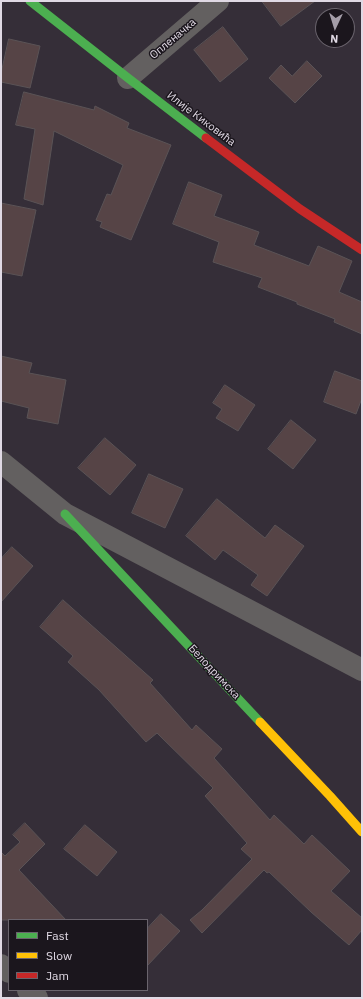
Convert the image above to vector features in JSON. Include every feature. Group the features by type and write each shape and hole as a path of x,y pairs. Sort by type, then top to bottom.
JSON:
{"street":[{"name":"Илије Киковића","path":"30,1 300,209 362,250"},
{"name":"Опленачка","path":"128,78 218,1"},
{"name":"Белодримска","path":"1,462 65,514 362,832"},
{"name":"Белодримска","path":"65,514 362,670"},
{"path":"29,991 37,998"}],"building":[{"path":"262,1 315,1 281,26"},
{"path":"223,27 248,59 220,82 194,50"},
{"path":"9,39 40,46 30,88 1,82 1,74"},
{"path":"307,61 322,76 295,103 269,78 281,65 292,76"},
{"path":"24,92 94,110 95,106 129,123 127,128 171,145 131,240 100,227 102,222 96,220 107,194 111,195 123,165 54,131 43,205 24,199 35,129 16,125"},
{"path":"189,182 222,195 214,216 259,232 254,245 309,266 318,246 352,261 339,292 362,302 362,334 334,322 335,319 258,287 262,278 213,262 219,242 173,224"},
{"path":"1,203 36,210 22,276 1,272"},
{"path":"1,356 32,363 29,373 66,380 58,424 27,418 29,408 1,401"},
{"path":"335,371 362,381 362,398 356,414 324,402"},
{"path":"225,385 255,405 238,431 216,418 222,409 213,403"},
{"path":"291,420 316,440 293,469 268,449"},
{"path":"105,438 136,465 110,495 78,468"},
{"path":"149,474 183,489 165,528 132,513"},
{"path":"217,499 265,538 275,525 304,546 267,596 251,585 258,575 223,550 215,560 186,536"},
{"path":"12,547 33,566 1,602 1,559"},
{"path":"63,600 153,680 150,683 192,730 196,725 222,749 214,758 270,820 274,815 304,844 312,835 350,871 331,891 362,918 362,930 349,945 311,912 269,872 267,873 264,870 202,933 190,920 202,910 252,859 241,849 247,843 205,796 213,788 157,733 146,742 99,690 68,662 73,656 40,627"},
{"path":"25,823 45,844 19,870 65,919 1,920 1,852 5,856 20,842 13,835"},
{"path":"85,825 117,852 97,876 64,849"},
{"path":"161,914 180,931 148,965 148,928"}],"traffic: fast":[{"path":"30,1 206,138"},
{"path":"65,514 260,722"}],"traffic: slow":[{"path":"260,722 362,832"}],"traffic: jam":[{"path":"206,138 300,209 362,250"}]}
